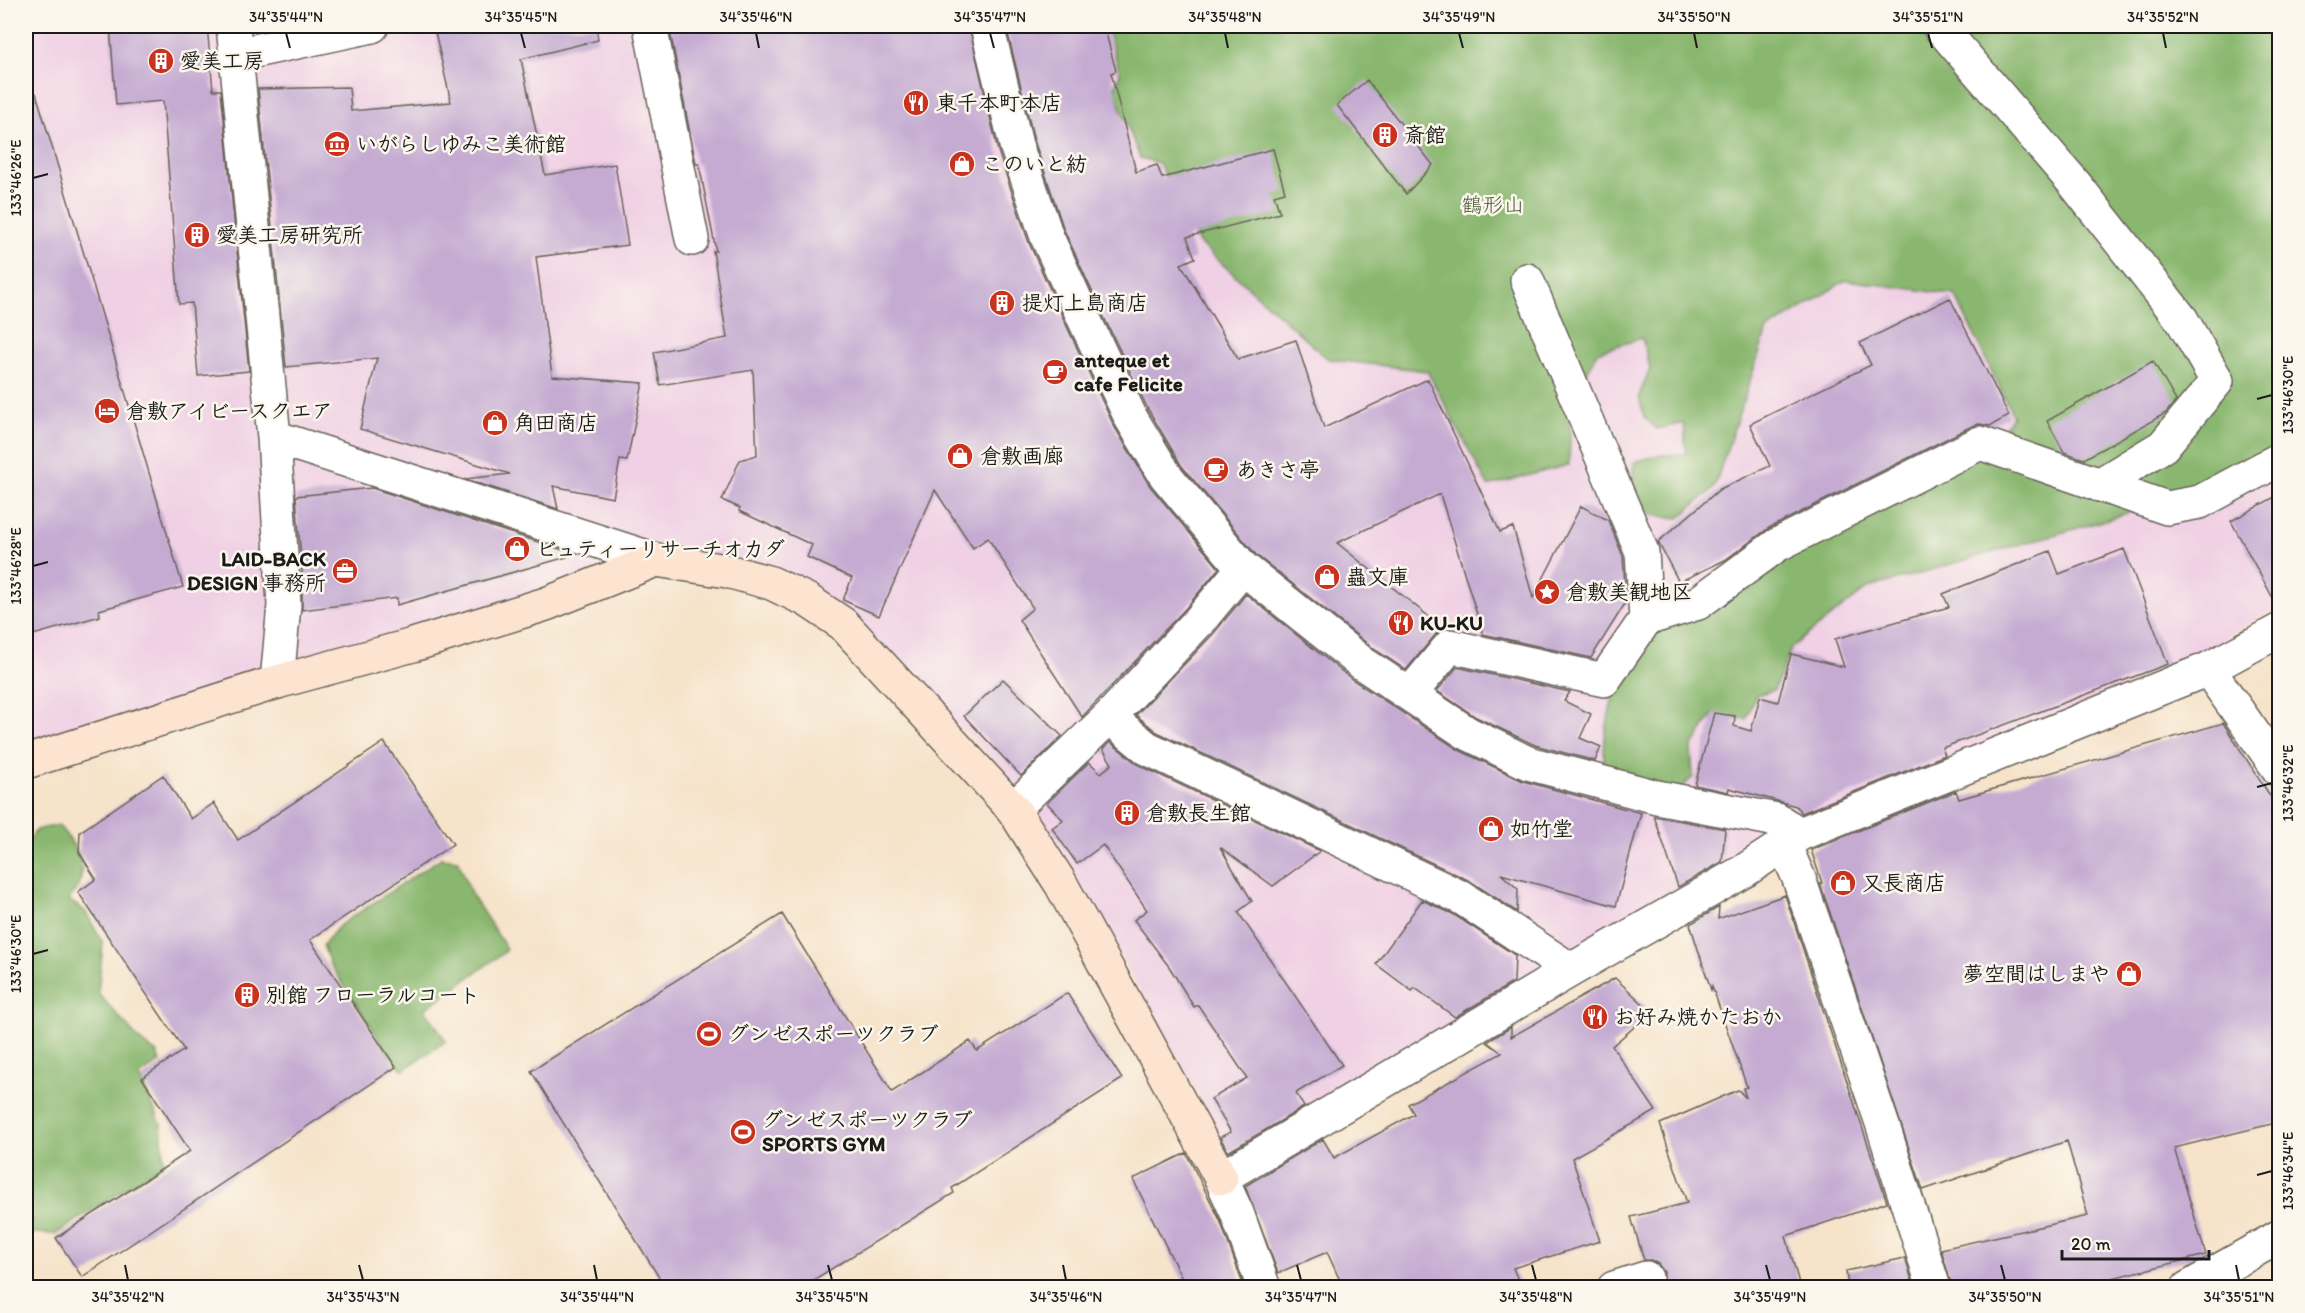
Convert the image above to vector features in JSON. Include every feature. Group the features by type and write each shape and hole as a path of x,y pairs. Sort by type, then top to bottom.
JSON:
{"street":[{"path":"277,682 284,606 273,437 234,40 372,26"},
{"path":"650,26 692,239"},
{"path":"987,26 1016,145 1047,237 1091,334 1131,418 1166,476 1242,568 1362,663 1467,733 1528,763 1657,797 1777,820 1792,840 1798,876 1865,1072 1934,1287"},
{"path":"1939,26 2074,183 2182,320 2217,381 2163,446 2099,485"},
{"path":"1410,694 1450,646 1604,680 1646,619 1642,552 1527,280"},
{"path":"273,437 656,560 728,571 771,583 807,600 843,624 1013,808 1061,884 1221,1178 1237,1213 1264,1287"},
{"path":"1646,619 1698,603 1777,545 1980,442 2167,508 2200,501 2280,459"},
{"path":"26,762 277,682 413,645 546,604 656,560"},
{"path":"1013,808 1109,717 1200,620 1242,568"},
{"path":"1221,1178 1571,970 1744,871 1792,840 2208,669 2280,630"},
{"path":"2208,669 2280,771"},
{"path":"1109,717 1147,748 1462,898 1571,970"},
{"path":"2197,1285 2280,1236"},
{"path":"1614,1287 1646,1278"}],"shaded area":[{"name":"倉敷美観地区","path":"26,26 2279,26 2279,606 2205,650 2116,690 1591,940 1231,1153 1047,825 1006,772 846,613 683,554 246,683 26,744"}],"green space":[{"name":"鶴形山","path":"1106,26 2279,26 2279,454 2236,476 2106,520 1868,588 1792,647 1774,690 1756,695 1746,719 1713,714 1691,748 1693,777 1677,792 1603,769 1605,734 1613,696 1657,626 1786,547 1996,440 2013,416 1955,295 1846,280 1767,330 1714,488 1679,518 1651,515 1631,490 1634,462 1660,455 1686,454 1684,423 1657,429 1644,417 1639,396 1650,368 1642,338 1597,352 1571,407 1569,465 1488,486 1427,371 1328,359 1199,243 1159,163 1140,158 1114,91 1120,73"},
{"path":"58,825 73,845 80,860 79,884 69,900 85,911 103,943 98,993 141,1042 157,1053 160,1062 139,1076 161,1124 164,1163 56,1234 30,1233 26,1236 26,845 36,830"},
{"path":"441,858 458,860 471,894 506,951 425,1009 446,1041 403,1070 389,1054 330,964 323,945 340,925"}],"building":[{"path":"110,26 207,26 213,90 221,90 249,371 198,376 192,303 179,304 163,101 116,105"},
{"path":"466,26 596,26 598,40 521,59 545,175 615,164 628,245 536,257 552,376 643,383 627,461 620,460 613,498 553,486 558,509 465,479 510,474 360,429 377,358 286,367 258,89 349,87 351,111 451,102 435,32"},
{"path":"669,26 969,26 998,151 1029,243 1069,331 1114,426 1150,486 1219,568 1186,608 1082,717 1019,620 1033,608 988,538 973,548 935,490 879,616 843,600 852,578 807,557 812,545 739,511 740,508 722,500 740,460 757,455 753,370 660,385 654,352 727,338 713,251 716,251"},
{"path":"1006,26 1104,26 1116,71 1111,73 1136,172 1157,165 1162,178 1273,149 1285,192 1274,195 1280,213 1187,237 1195,258 1181,264 1238,359 1296,340 1324,428 1428,379 1500,532 1513,527 1533,598 1581,506 1608,520 1623,556 1626,602 1591,658 1483,634 1440,494 1337,543 1443,628 1406,670 1373,648 1256,555 1181,465 1148,409 1103,315 1064,230 1034,140"},
{"name":"斎館","path":"1367,80 1433,165 1406,194 1337,105"},
{"path":"36,93 183,587 99,610 100,616 26,637 26,95"},
{"path":"1950,298 2009,416 1990,426 1979,424 1972,426 1769,528 1725,560 1679,582 1658,542 1720,489 1770,466 1750,424 1871,365 1860,343"},
{"path":"2153,361 2176,401 2166,413 2084,459 2064,452 2047,421"},
{"path":"372,488 566,551 567,557 397,605 397,598 302,610 302,572 296,496"},
{"path":"2280,494 2280,611 2231,521"},
{"path":"2124,549 2168,664 1942,748 1945,755 1802,813 1796,806 1729,788 1728,792 1695,785 1714,713 1735,716 1734,726 1751,731 1760,697 1778,702 1791,654 1844,667 1835,639 1949,607 1943,594 2050,551 2059,574"},
{"path":"1246,594 1350,678 1459,750 1523,781 1641,813 1616,906 1501,874 1518,889 1517,912 1470,881 1157,732 1136,715 1214,633"},
{"path":"1457,667 1570,692 1564,701 1591,714 1580,738 1601,747 1595,761 1535,745 1476,717 1437,691"},
{"path":"1003,679 1062,736 1021,776 964,716"},
{"path":"2223,723 2280,811 2280,1122 2174,1148 2206,1255 2104,1280 2106,1287 1952,1287 1941,1249 2088,1216 2067,1141 1923,1190 1811,850 1956,791 1959,799"},
{"name":"別館 フローラルコート","path":"384,742 453,844 310,940 396,1067 82,1277 56,1238 190,1151 142,1078 184,1050 78,892 96,879 79,852 80,832 163,775 191,819 214,803 238,840"},
{"path":"1110,742 1139,765 1320,851 1273,886 1220,847 1252,901 1238,912 1342,1065 1296,1093 1304,1107 1228,1152 1220,1137 1231,1132 1211,1099 1247,1078 1198,1005 1194,1007 1170,968 1134,920 1147,910 1103,845 1077,864 1052,828 1063,820 1047,803 1089,762 1101,773 1112,764 1103,749"},
{"path":"1654,816 1725,829 1722,862 1678,887"},
{"path":"1785,895 1887,1202 1786,1236 1800,1287 1662,1287 1664,1272 1658,1264 1651,1260 1644,1260 1631,1217 1687,1203 1660,1124 1738,1090 1746,1098 1743,1088 1747,1087 1712,986 1711,990 1690,924 1719,907 1718,919"},
{"path":"1422,900 1453,914 1515,955 1514,982 1455,1017 1415,988 1412,991 1376,964"},
{"name":"グンゼスポーツクラブ SPORTS GYM","path":"782,914 892,1092 970,1041 977,1051 1067,993 1122,1079 952,1188 954,1193 802,1287 665,1287 531,1071"},
{"path":"1615,978 1652,1012 1612,1046 1656,1111 1572,1158 1600,1241 1513,1268 1521,1287 1343,1287 1327,1252 1278,1273 1245,1186 1323,1139 1334,1158 1414,1114 1408,1104 1502,1053 1487,1042 1511,1027 1511,1037"},
{"path":"1186,1153 1220,1220 1244,1287 1186,1287 1133,1179"},
{"path":"1905,1258 1914,1287 1848,1287 1846,1271"}],"place":[{"name":"愛美工房","path":"161,61"},
{"name":"東千本町本店","path":"916,103"},
{"name":"斎館","path":"1385,135"},
{"name":"いがらしゆみこ美術館","path":"337,144"},
{"name":"このいと紡","path":"962,164"},
{"name":"愛美工房研究所","path":"197,235"},
{"name":"提灯上島商店","path":"1002,303"},
{"name":"anteque et cafe Felicite","path":"1055,372"},
{"name":"倉敷アイビースクエア","path":"107,411"},
{"name":"角田商店","path":"495,423"},
{"name":"倉敷画廊","path":"960,456"},
{"name":"あきさ亭","path":"1216,470"},
{"name":"ビュティーリサーチオカダ","path":"517,549"},
{"name":"LAID-BACK DESIGN 事務所","path":"345,571"},
{"name":"蟲文庫","path":"1327,577"},
{"name":"倉敷美観地区","path":"1547,592"},
{"name":"KU-KU","path":"1401,623"},
{"name":"倉敷長生館","path":"1127,813"},
{"name":"如竹堂","path":"1491,829"},
{"name":"又長商店","path":"1843,883"},
{"name":"夢空間はしまや","path":"2129,974"},
{"name":"別館 フローラルコート","path":"247,995"},
{"name":"お好み焼かたおか","path":"1595,1017"},
{"name":"グンゼスポーツクラブ","path":"709,1034"},
{"name":"グンゼスポーツクラブ SPORTS GYM","path":"743,1132"}]}
